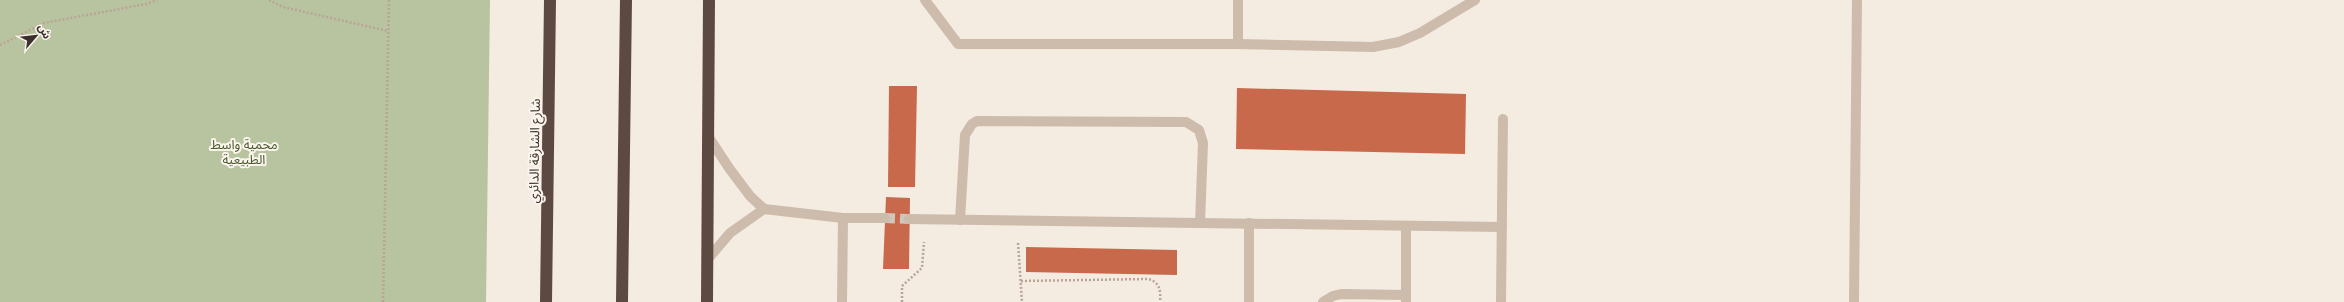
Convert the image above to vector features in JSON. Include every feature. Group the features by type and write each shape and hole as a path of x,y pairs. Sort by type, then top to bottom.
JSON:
{"highway":[{"name":"شارع الشارقة الدائري","path":"546,302 550,0"},
{"path":"622,302 626,0"},
{"path":"707,302 709,0"}],"lane":[{"path":"925,0 958,44 1238,44 1373,47 1399,42 1420,34 1475,0"},
{"path":"1238,0 1238,44"},
{"path":"1854,302 1857,0"},
{"path":"1501,302 1503,119"},
{"path":"960,220 965,135 972,124 978,121 1186,122 1199,130 1202,136 1200,223"},
{"path":"708,136 733,174 764,209"},
{"path":"707,260 730,233 764,209 843,218 885,218"},
{"path":"842,302 843,218"},
{"path":"909,219 1502,227"},
{"path":"1249,224 1249,302"},
{"path":"1323,302 1333,296 1341,294 1406,298 1406,226"}],"path":[{"path":"0,45 44,23 146,4 157,0"},
{"path":"269,0 283,7 388,31"},
{"path":"383,302 389,0"},
{"path":"902,302 902,286 906,281 920,271 923,266 925,219"},
{"path":"1017,221 1022,302"},
{"path":"1021,281 1148,279 1158,285 1160,290 1160,302"}],"green space":[{"name":"محمية واسط الطبيعية","path":"0,0 490,0 486,302 0,302"}],"building":[{"path":"889,86 917,86 915,187 888,187"},
{"path":"1237,88 1466,94 1465,154 1236,149"},
{"path":"886,197 910,198 909,269 883,269"},
{"path":"1026,247 1177,250 1177,275 1026,272"}],"tunnel":[{"path":"885,218 909,219"}]}
